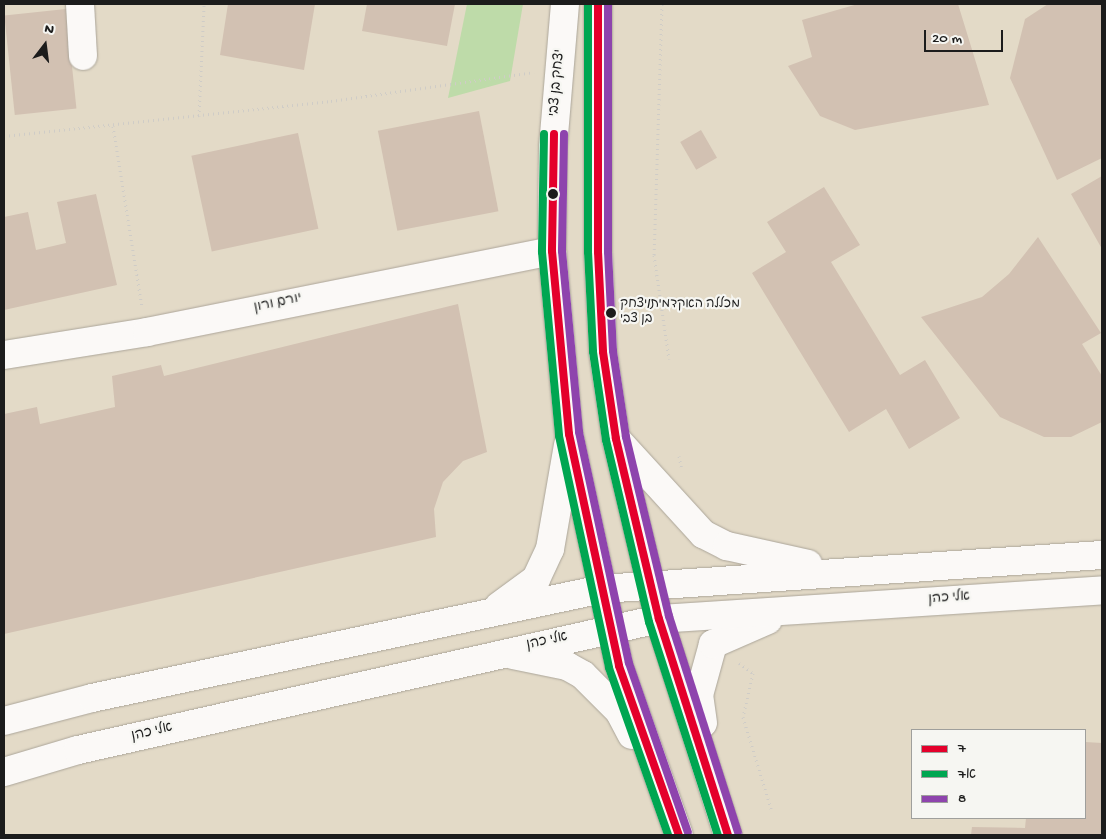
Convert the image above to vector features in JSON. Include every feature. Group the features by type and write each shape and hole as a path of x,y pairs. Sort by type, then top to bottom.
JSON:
{"street":[{"path":"80,4 83,56"},
{"name":"יצחק בן צבי","path":"565,4 553,148 552,252 570,434 609,628 655,776 679,835"},
{"path":"598,4 598,252 603,352 616,439 653,582 659,619 728,835"},
{"name":"יורם ורון","path":"4,355 147,332 469,264 552,252"},
{"path":"477,618 510,601 536,579 550,549 570,434"},
{"path":"616,439 703,534 727,546 839,571"},
{"path":"7,719 477,618 602,589 653,582 1102,555"},
{"name":"אלי כהן","path":"4,772 78,750 497,652 659,619 1102,590"},
{"path":"713,786 698,695 713,644 754,623 818,608"},
{"path":"497,652 558,664 583,676 619,711 655,776"}],"path":[{"path":"199,116 204,4"},
{"path":"662,4 654,255 669,359"},
{"path":"4,136 199,116 542,71"},
{"path":"113,126 147,332"},
{"path":"713,644 753,673 743,717 772,812"}],"green space":[{"path":"467,4 523,4 510,81 448,98"}],"building":[{"path":"228,4 315,4 304,70 220,55"},
{"path":"367,4 455,4 447,46 362,31"},
{"path":"858,4 958,4 989,105 855,130 820,116 788,66 812,57 802,20"},
{"path":"1048,4 1102,4 1102,158 1057,180 1010,78 1025,19"},
{"path":"66,9 76,108 15,115 4,15"},
{"path":"479,111 498,211 397,231 378,131"},
{"path":"701,130 717,158 696,170 680,142"},
{"path":"298,133 318,229 212,252 191,156"},
{"path":"1102,176 1102,249 1071,194"},
{"path":"824,187 860,245 831,262 900,375 925,360 960,418 909,449 886,409 849,432 752,273 786,252 767,222"},
{"path":"96,194 117,285 4,310 4,217 28,212 36,250 66,243 57,202"},
{"path":"1038,237 1101,333 1082,344 1102,376 1102,422 1071,437 1044,437 1000,417 921,317 982,297 1009,274"},
{"path":"458,304 487,452 463,461 443,482 434,509 436,537 4,634 4,414 37,407 40,424 115,407 112,376 161,365 164,376"},
{"path":"1086,742 1102,743 1102,835 971,835 972,827 1025,828 1026,819 1086,819"}],"transit line":[{"name":"7א","path":"588,4 588,252 593,352 606,440 649,622 718,835"},
{"name":"7","path":"598,4 598,252 603,352 616,439 659,619 728,835"},
{"name":"8","path":"608,4 608,252 613,351 626,437 669,616 738,832"},
{"name":"7א","path":"544,134 542,252 559,436 609,668 668,835"},
{"name":"7","path":"554,134 552,251 569,434 619,666 679,835"},
{"name":"8","path":"564,134 562,251 579,432 629,663 688,832"}],"place":[{"name":"מכללה האקדמית/יצחק בן צבי","path":"611,313"}]}
